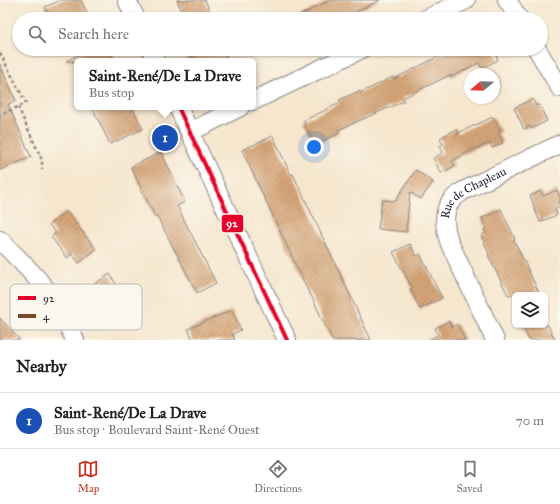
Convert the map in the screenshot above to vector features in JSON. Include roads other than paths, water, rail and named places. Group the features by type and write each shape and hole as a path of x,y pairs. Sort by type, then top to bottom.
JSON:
{"street":[{"path":"127,0 133,12"},
{"path":"441,12 466,0"},
{"path":"507,0 514,12"},
{"path":"256,100 347,56"},
{"path":"541,56 560,88"},
{"path":"179,110 287,340"},
{"path":"190,132 234,110"},
{"name":"Rue de Chapleau","path":"495,340 445,231 447,208 452,200 463,192 560,144"},
{"path":"0,240 42,284"},
{"path":"70,330 75,340"}],"place":[{"name":"Saint-René/De La Drave","path":"165,138"}]}
